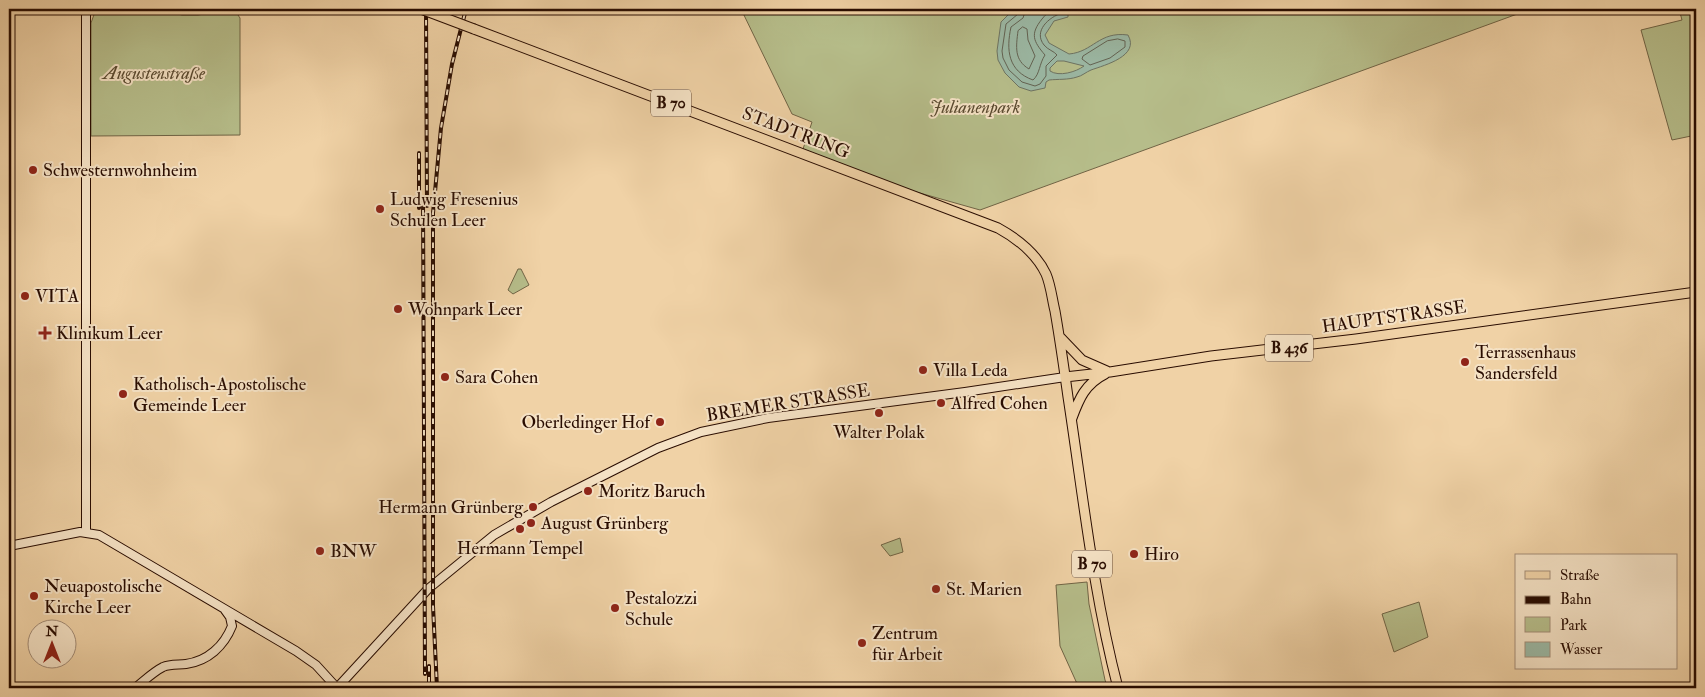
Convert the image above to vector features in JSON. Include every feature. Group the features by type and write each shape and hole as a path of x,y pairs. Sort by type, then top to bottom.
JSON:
{"main road":[{"path":"86,9 86,532"},
{"name":"STADTRING","path":"421,9 998,228 1009,234 1037,258 1046,275 1060,337 1065,377"},
{"name":"HAUPTSTRASSE","path":"1065,377 1696,292"},
{"path":"1060,337 1082,360 1110,372"},
{"path":"1072,419 1084,390 1094,381 1110,372"},
{"name":"B 70","path":"1065,377 1085,524 1099,604 1118,688"},
{"name":"BREMER STRASSE","path":"337,688 413,604 444,574 494,535 551,502 658,448 701,432 768,418 1065,377"},
{"path":"9,546 86,532 98,535 251,624 310,661 337,688"},
{"path":"224,608 230,617 232,626"},
{"path":"135,688 163,667 195,662 206,657 221,645 232,626 239,623 251,624"}],"green space":[{"name":"Augustenstraße","path":"96,9 158,9 182,15 198,15 234,9 240,18 240,135 91,136 91,23"},
{"name":"Julianenpark","path":"741,9 1531,9 980,210 895,186 803,149 812,122 792,114"},
{"path":"1679,9 1696,9 1696,135 1672,140 1641,30 1682,20"},
{"path":"518,269 521,269 529,285 513,294 508,290"},
{"path":"900,538 903,552 890,556 881,545"},
{"path":"1087,582 1089,604 1108,688 1079,688 1060,646 1056,585"},
{"path":"1419,602 1428,637 1394,652 1382,614"}],"water":[{"path":"1020,9 1068,9 1068,17 1054,21 1045,35 1049,43 1069,54 1084,50 1110,36 1118,35 1128,35 1129,49 1125,54 1112,62 1070,79 1049,80 1046,82 1045,88 1031,91 1019,87 1005,73 998,60 997,51 1001,22 1010,13","holes":["1057,61 1084,66 1067,73 1058,74 1050,71 1050,68"]}],"railway":[{"path":"426,9 427,206"},
{"path":"437,688 433,606 433,213 441,128 452,64 466,9"},
{"path":"419,153 419,208"},
{"path":"423,199 425,674"},
{"path":"429,666 429,688"}],"place":[{"name":"Schwesternwohnheim","path":"33,170"},
{"name":"Ludwig Fresenius Schulen Leer","path":"380,209"},
{"name":"VITA","path":"25,296"},
{"name":"Wohnpark Leer","path":"398,309"},
{"name":"Klinikum Leer","path":"45,333"},
{"name":"Terrassenhaus Sandersfeld","path":"1465,362"},
{"name":"Villa Leda","path":"923,370"},
{"name":"Sara Cohen","path":"445,377"},
{"name":"Katholisch-Apostolische Gemeinde Leer","path":"123,394"},
{"name":"Alfred Cohen","path":"941,403"},
{"name":"Walter Polak","path":"879,413"},
{"name":"Oberledinger Hof","path":"660,422"},
{"name":"Moritz Baruch","path":"588,491"},
{"name":"Hermann Grünberg","path":"533,507"},
{"name":"August Grünberg","path":"531,523"},
{"name":"Hermann Tempel","path":"520,529"},
{"name":"BNW","path":"320,551"},
{"name":"Hiro","path":"1134,554"},
{"name":"St. Marien","path":"936,589"},
{"name":"Neuapostolische Kirche Leer","path":"34,596"},
{"name":"Pestalozzi Schule","path":"615,608"},
{"name":"Zentrum für Arbeit","path":"862,643"}]}
